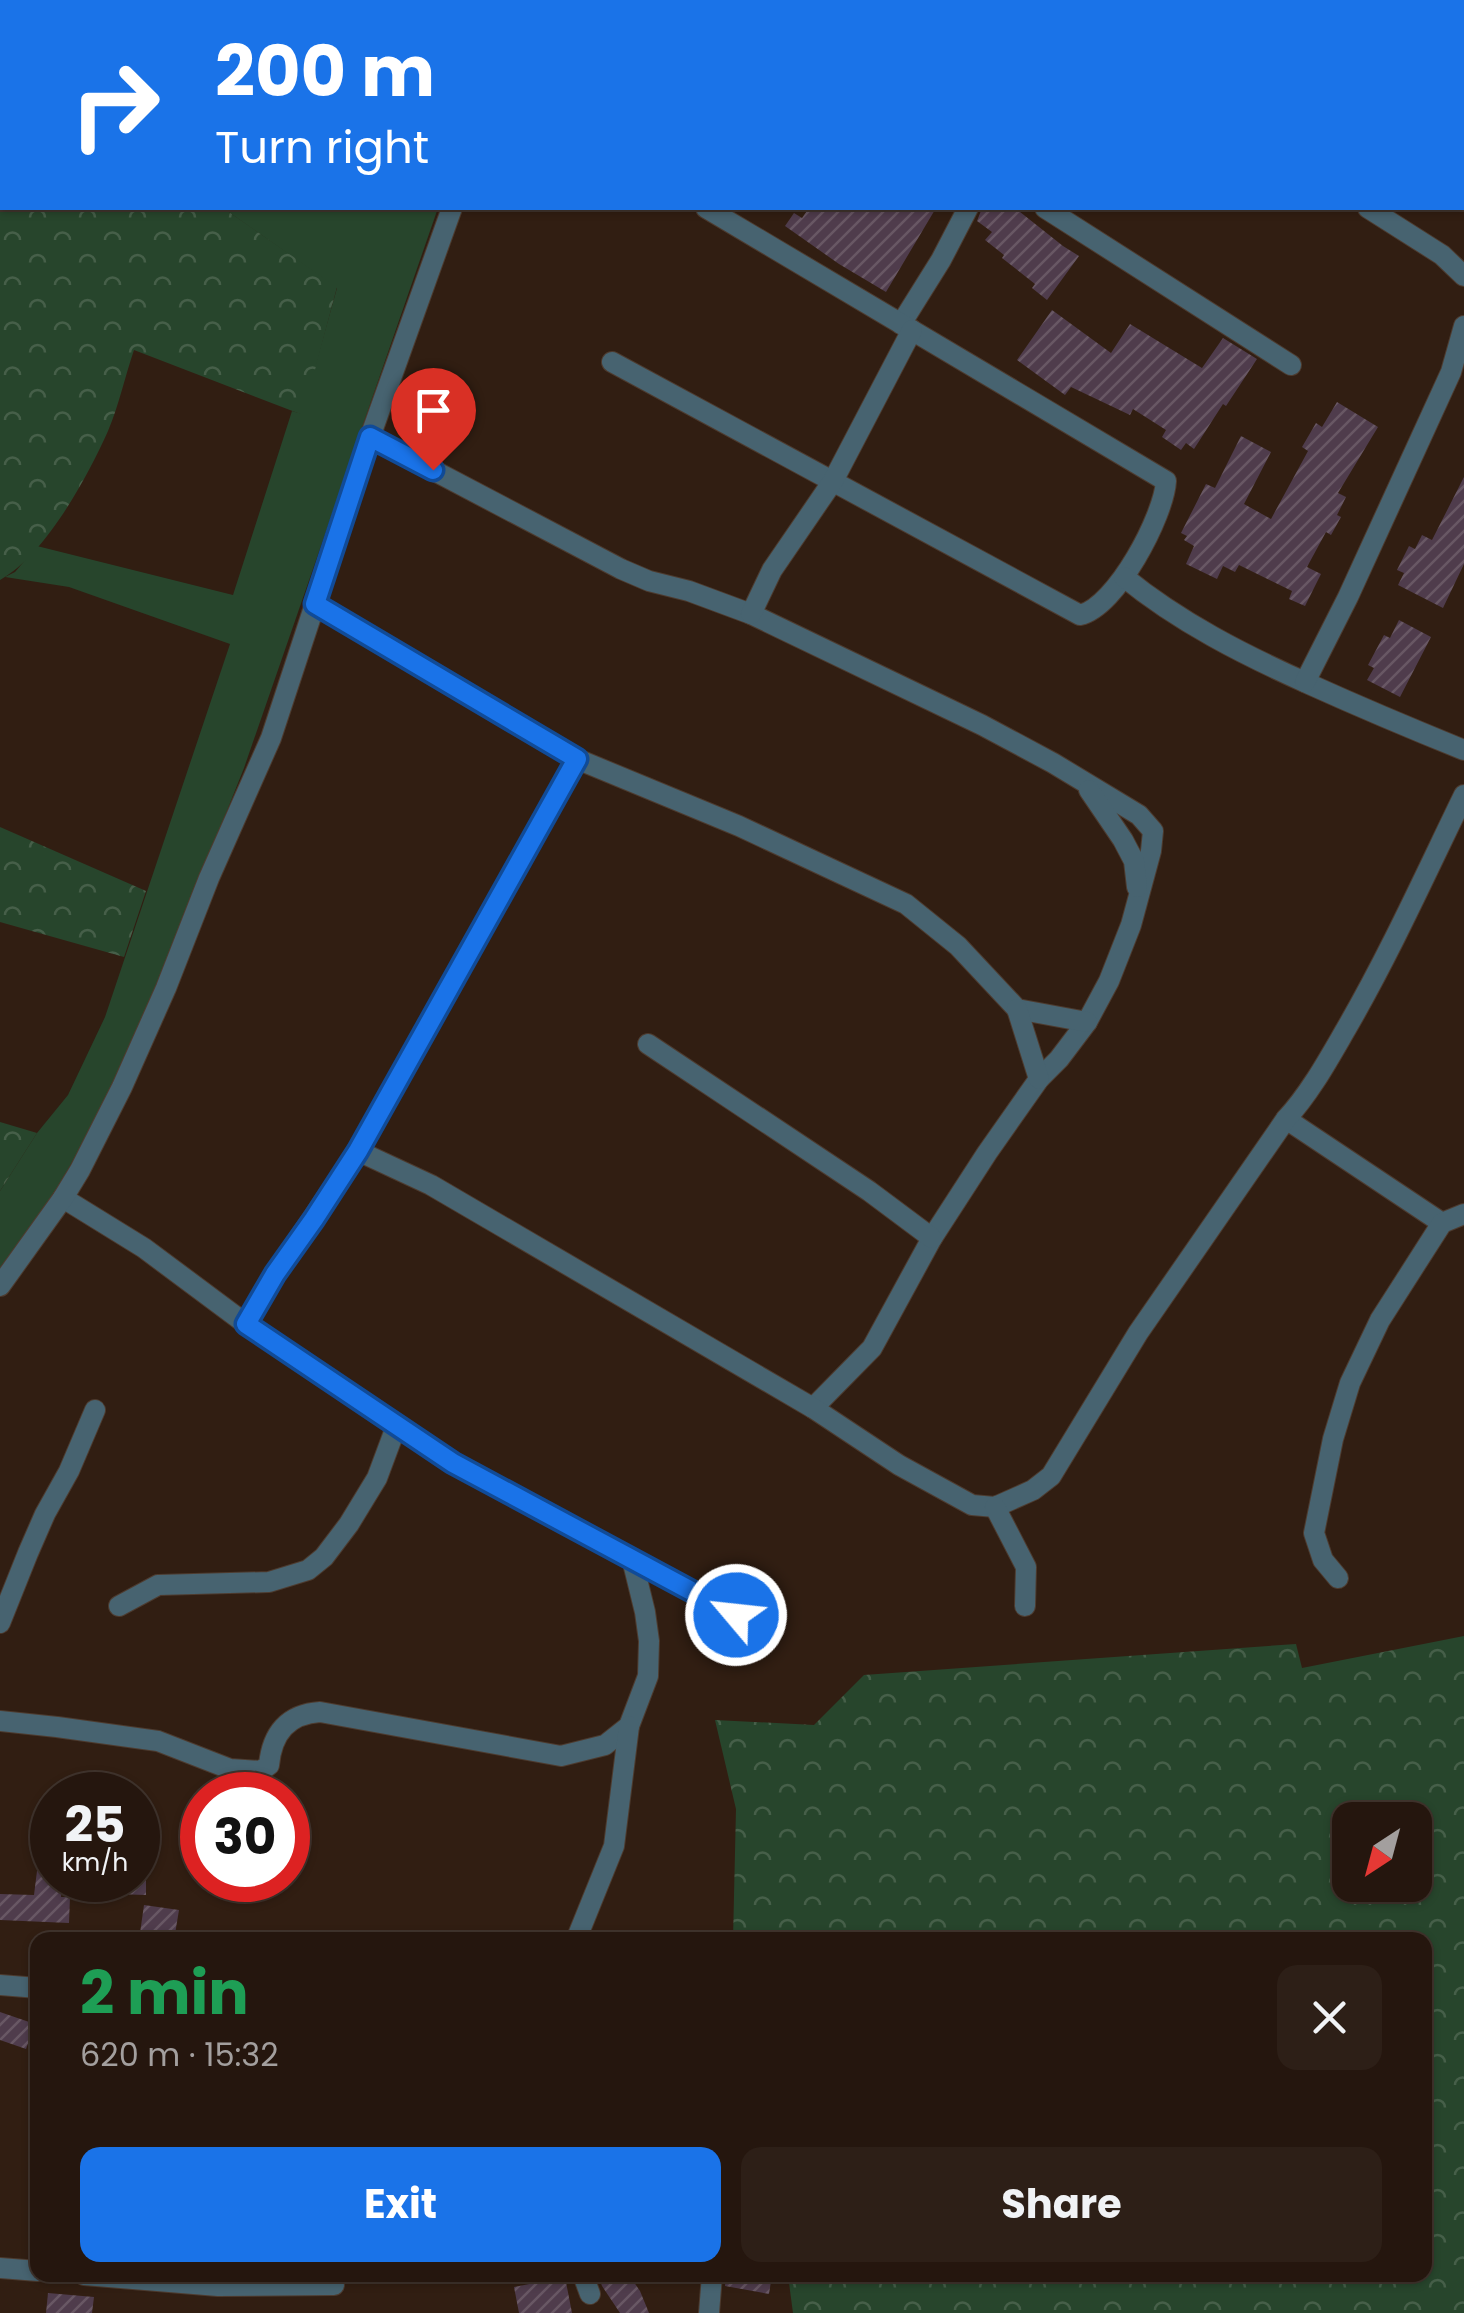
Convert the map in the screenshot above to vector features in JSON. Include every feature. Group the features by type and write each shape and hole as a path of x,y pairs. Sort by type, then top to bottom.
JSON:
{"street":[{"path":"0,1286 80,1170 166,988 270,738 370,437 451,210"},
{"path":"612,362 1080,615 1091,613 1124,577 1161,506 1166,481 709,210"},
{"path":"751,614 772,570 833,481 967,210"},
{"path":"1049,210 1291,365"},
{"path":"1371,210 1442,255 1464,276"},
{"path":"1305,682 1451,372 1464,326"},
{"path":"370,437 621,569 751,614 982,725 1139,815 1153,831 1139,899 1109,981 1087,1022 1039,1079 987,1153 932,1238 872,1348 813,1408"},
{"path":"1124,577 1221,642 1279,672 1464,750"},
{"path":"315,604 577,759 739,826 906,904 958,946 1016,1009 1039,1079"},
{"path":"246,1324 358,1151 577,759"},
{"path":"1086,783 1134,860 1139,899"},
{"path":"358,1151 430,1185 813,1408 914,1473 972,1505 995,1507 1033,1490 1051,1476 1138,1333 1308,1092 1390,950 1464,794"},
{"path":"1016,1009 1087,1022"},
{"path":"648,1044 869,1191 932,1238"},
{"path":"1286,1119 1456,1219 1380,1320 1350,1382 1333,1439 1314,1533 1323,1560 1338,1578"},
{"path":"63,1198 144,1248 246,1324 453,1463 770,1634"},
{"path":"0,1623 95,1410"},
{"path":"118,1606 158,1585 270,1582 308,1570 324,1557 378,1478 396,1427"},
{"path":"995,1507 1026,1566 1026,1606"},
{"path":"579,1932 614,1846 629,1726 648,1676 645,1612 632,1559"},
{"path":"0,1721 158,1741 230,1769 261,1771 269,1765 270,1748 278,1734 294,1717 309,1713 561,1756 605,1746 629,1726"},
{"path":"0,1984 30,1987"},
{"path":"0,2268 30,2270"},
{"path":"169,2282 218,2286 334,2285"},
{"path":"709,2313 711,2282"}],"green space":[{"path":"0,210 226,210 337,287 303,415 134,350 108,431 89,471 33,553 0,580"},
{"path":"226,210 437,210 244,768 130,1054 55,1192 0,1268 0,1191 37,1133 68,1095 105,1017 230,644 69,587 5,577 15,572 37,546 233,595 292,411 302,414 337,288"},
{"path":"0,827 146,891 124,957 0,922"},
{"path":"0,1122 37,1133 0,1191"},
{"path":"1464,1636 1464,2313 793,2313 789,2282 1432,2282 1432,1932 733,1932 736,1809 715,1720 814,1725 864,1675 1296,1644 1302,1668"}],"building":[{"path":"808,210 935,210 886,292 785,226 794,213 802,218"},
{"path":"981,210 1018,210 1079,256 1047,300 1032,288 1035,284 985,240 992,232 977,221"},
{"path":"1052,310 1111,353 1130,324 1202,368 1223,338 1257,359 1194,449 1186,443 1181,450 1162,437 1166,430 1133,409 1130,415 1071,387 1065,395 1017,360"},
{"path":"1337,402 1378,427 1338,493 1346,497 1337,515 1341,517 1331,535 1326,532 1307,567 1321,574 1305,606 1289,599 1292,591 1239,565 1235,572 1223,566 1217,579 1186,564 1194,546 1181,533 1206,484 1215,488 1241,436 1271,452 1244,504 1271,519 1308,451 1302,447 1316,423 1322,427"},
{"path":"1464,477 1464,564 1443,608 1398,585 1404,573 1397,570 1409,546 1415,549 1422,535 1432,540"},
{"path":"1399,620 1431,637 1400,697 1367,680 1374,668 1368,665 1384,635 1390,638"},
{"path":"0,1894 30,1895 30,1902 70,1902 69,1923 0,1920"},
{"path":"144,1905 179,1910 175,1932 140,1932"},
{"path":"0,2012 30,2022 26,2049 0,2040"},
{"path":"566,2282 572,2313 519,2313 514,2287"},
{"path":"601,2282 634,2282 649,2313 620,2313"},
{"path":"725,2282 771,2282 769,2294 725,2286"},
{"path":"48,2293 94,2297 92,2313 46,2313"}],"route":[{"path":"433,470 370,437 315,604 577,759 358,1151 246,1324 453,1463 736,1615"}]}
